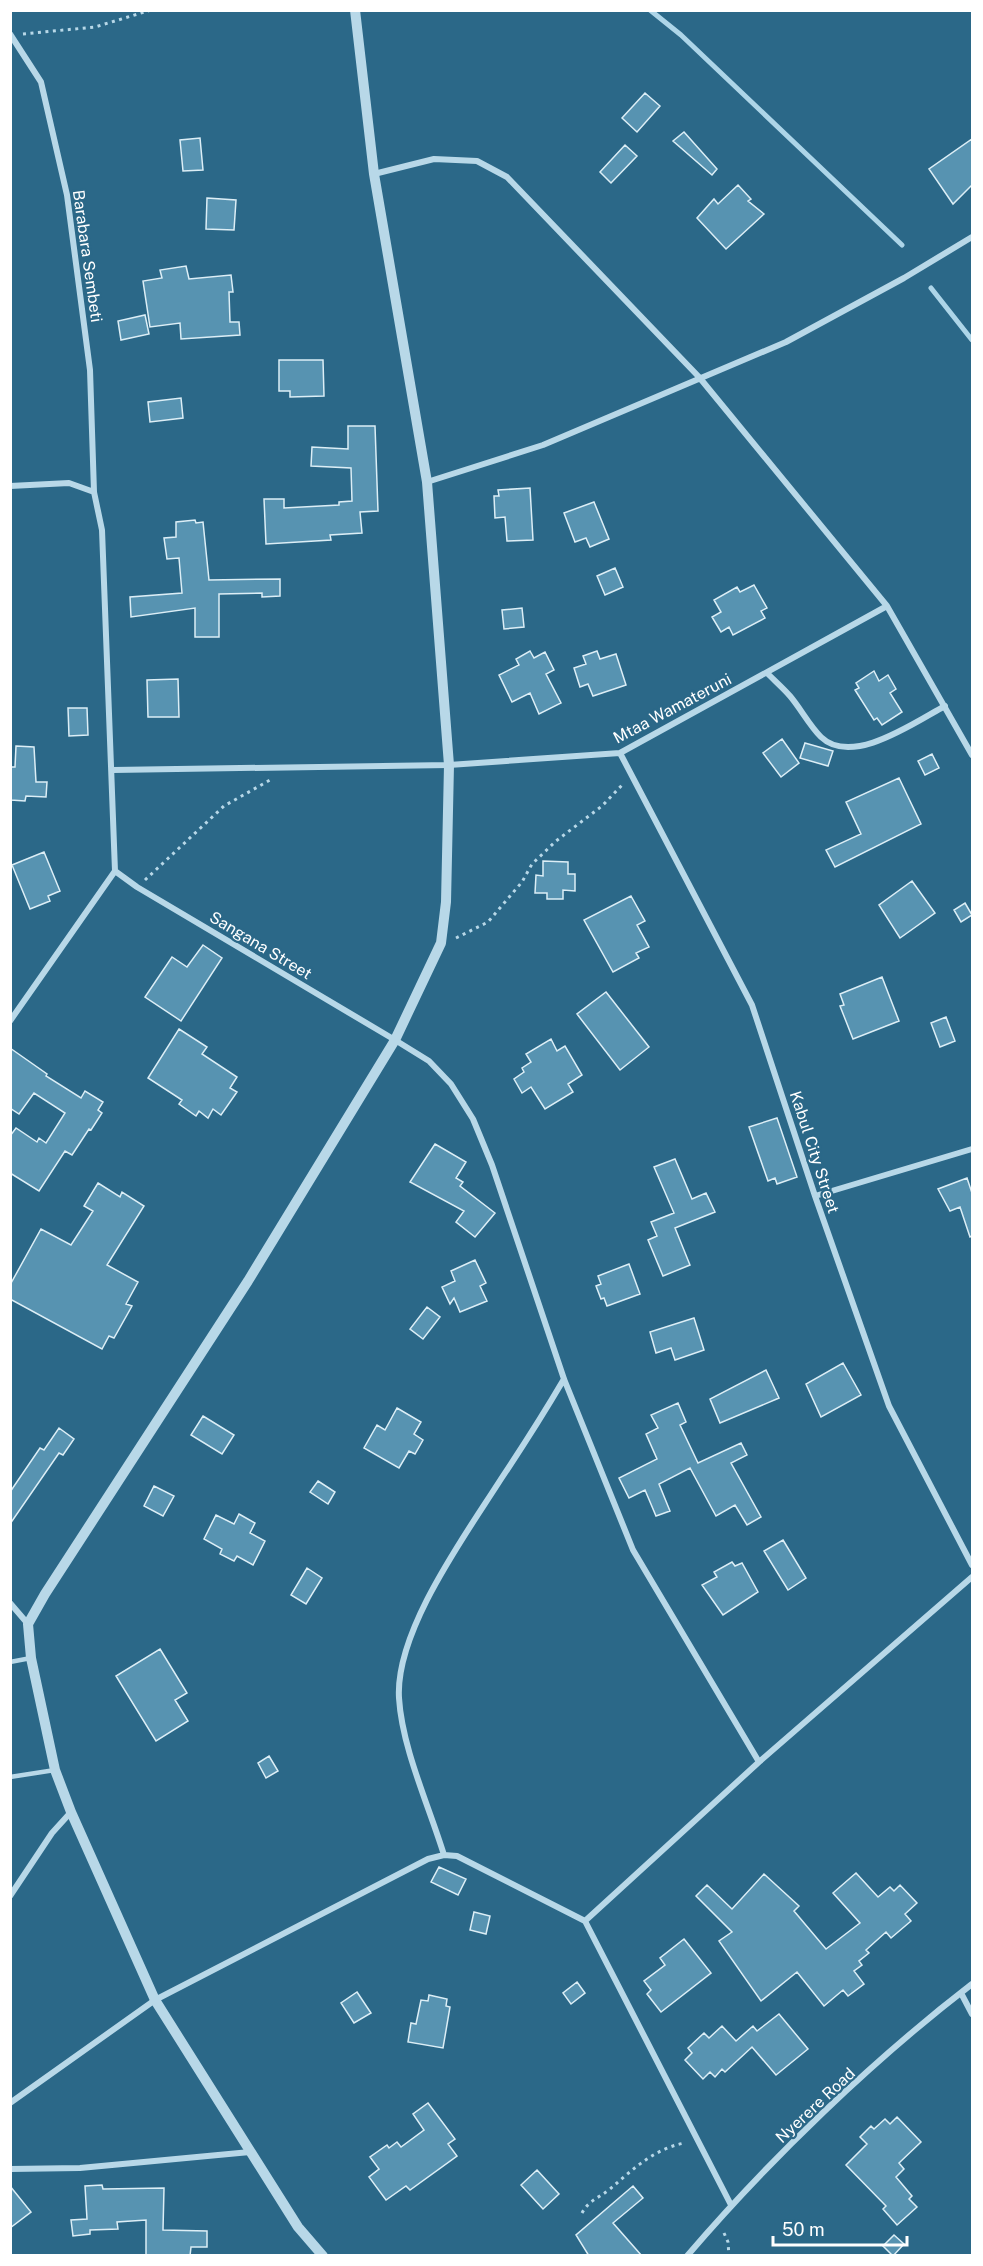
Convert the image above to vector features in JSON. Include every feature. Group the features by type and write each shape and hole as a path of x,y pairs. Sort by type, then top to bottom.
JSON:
{"street":[{"path":"323,2256 298,2227 155,2000 71,1812 56,1770 31,1658 28,1624 45,1594 248,1281 395,1040 441,943 446,902 449,765 427,482 374,174 355,10"},
{"name":"Barabara Sembeti","path":"11,36 40,82 67,195 90,370 94,492 102,530 113,770 115,871"},
{"path":"374,174 434,159 477,161 507,177 699,377 887,606 972,755"},
{"path":"427,482 543,445 786,342 904,278 972,237"},
{"path":"10,486 69,483 94,492"},
{"name":"Mtaa Wamateruni","path":"113,770 449,765 620,753 887,606"},
{"path":"767,673 789,694 822,738 834,745 851,747 876,742 945,706"},
{"name":"Kabul City Street","path":"620,753 752,1005 815,1196 889,1406 972,1565"},
{"path":"10,1021 115,871"},
{"name":"Sangana Street","path":"115,871 137,887 395,1040 429,1062 451,1084 472,1119 492,1165 564,1379 633,1550 759,1762"},
{"path":"815,1196 972,1149"},
{"path":"444,1854 405,1733 399,1699 399,1677 405,1652 431,1592 564,1379"},
{"path":"585,1921 759,1762 972,1577"},
{"path":"10,1603 28,1624"},
{"path":"10,1896 52,1833 71,1812"},
{"path":"10,2103 155,2000 429,1859 444,1854 457,1856 585,1921 731,2205"},
{"name":"Nyerere Road","path":"687,2256 731,2205 840,2098 972,1984"},
{"path":"961,1993 972,2014"},
{"path":"10,2169 80,2168 250,2152"}],"lane":[{"path":"10,1662 31,1658"},
{"path":"10,1777 56,1770"}],"path":[{"path":"11,36 94,27 150,10"},
{"path":"137,887 224,806 292,768"},
{"path":"441,943 488,922 522,882 532,864 556,841 602,806 631,775"},
{"path":"582,2213 595,2197 607,2191 653,2154 677,2144 699,2141"},
{"path":"717,2221 728,2242 729,2256"}],"building":[{"path":"645,93 660,106 637,132 622,118"},
{"path":"684,132 717,169 712,175 673,141"},
{"path":"200,138 203,170 183,171 180,140"},
{"path":"972,139 972,185 953,204 929,169"},
{"path":"625,145 637,156 611,183 600,172"},
{"path":"738,185 751,199 748,201 764,214 726,249 697,218 714,199 718,204"},
{"path":"207,198 236,200 234,230 206,229"},
{"path":"186,266 189,279 231,275 233,292 229,292 230,322 239,322 240,335 181,339 180,323 150,327 143,281 162,278 160,270"},
{"path":"145,315 149,334 121,340 118,321"},
{"path":"279,360 323,360 324,396 290,397 290,391 279,391"},
{"path":"181,398 183,418 150,422 148,402"},
{"path":"348,426 375,426 378,511 360,512 362,533 330,535 331,540 266,544 264,499 284,499 284,508 339,505 339,502 352,501 351,468 311,466 312,447 348,449"},
{"path":"530,488 533,540 507,541 505,517 495,518 494,496 499,496 498,490"},
{"path":"594,502 609,539 590,547 586,538 575,542 564,513"},
{"path":"195,520 196,523 203,522 209,580 280,579 280,596 262,597 262,593 219,594 219,637 195,637 195,608 131,617 130,597 182,593 179,558 167,559 164,538 176,537 176,522"},
{"path":"615,568 623,587 605,595 597,576"},
{"path":"754,585 767,608 761,611 765,618 733,635 729,627 721,632 712,617 721,612 714,600 737,587 740,592"},
{"path":"522,608 524,627 504,629 502,610"},
{"path":"530,651 534,658 545,652 554,670 546,674 561,703 539,714 530,693 512,702 499,675 519,665 516,659"},
{"path":"597,651 600,659 616,654 626,685 593,696 588,684 580,687 574,668 586,664 583,656"},
{"path":"874,671 879,681 888,675 896,689 890,693 902,712 882,725 877,718 874,720 855,690 859,688 856,683"},
{"path":"178,679 179,717 148,717 147,680"},
{"path":"68,708 87,708 88,735 69,736"},
{"path":"782,739 799,763 781,777 763,753"},
{"path":"805,743 833,751 828,766 800,758"},
{"path":"16,746 34,747 36,782 47,782 46,797 26,796 25,801 11,800 10,767 15,767"},
{"path":"932,754 939,768 925,775 918,761"},
{"path":"899,778 921,824 835,867 826,850 861,834 846,802"},
{"path":"44,852 60,891 48,896 50,901 30,909 12,865"},
{"path":"543,861 568,862 568,874 575,874 575,891 563,890 563,899 547,899 547,893 535,893 536,875 543,876"},
{"path":"912,881 935,913 900,938 879,905"},
{"path":"631,896 645,921 637,925 649,947 636,953 639,958 613,972 584,920"},
{"path":"965,903 972,915 961,922 954,910"},
{"path":"203,945 222,958 181,1021 145,997 172,957 187,967"},
{"path":"882,977 899,1021 853,1039 840,1006 844,1005 840,994"},
{"path":"606,992 649,1047 620,1070 577,1014"},
{"path":"946,1017 955,1041 940,1047 931,1023"},
{"path":"179,1029 207,1047 202,1054 237,1077 230,1088 237,1092 221,1115 213,1109 208,1118 199,1111 196,1116 179,1104 182,1100 148,1078"},
{"path":"551,1039 557,1051 565,1046 582,1075 568,1084 573,1092 545,1109 531,1087 522,1093 514,1079 524,1072 522,1068 531,1062 526,1054"},
{"path":"10,1048 47,1074 46,1076 81,1098 85,1091 103,1102 98,1110 102,1113 91,1130 89,1129 72,1155 65,1151 39,1191 10,1173 10,1136 16,1128 37,1142 39,1138 46,1143 65,1113 34,1093 19,1114 10,1108"},
{"path":"777,1118 797,1177 777,1184 775,1178 768,1181 749,1127"},
{"path":"435,1144 466,1162 456,1178 463,1182 460,1186 495,1213 475,1237 456,1222 464,1211 410,1182"},
{"path":"675,1159 692,1199 706,1193 715,1212 675,1228 690,1265 663,1276 648,1240 657,1236 651,1222 674,1213 654,1167"},
{"path":"967,1178 972,1193 972,1236 970,1237 960,1207 950,1211 938,1189"},
{"path":"98,1183 120,1197 122,1192 144,1206 107,1265 138,1282 126,1304 132,1306 114,1338 109,1336 102,1349 10,1299 10,1285 41,1229 71,1245 93,1211 84,1206"},
{"path":"475,1260 486,1283 480,1286 487,1301 460,1312 454,1298 450,1304 442,1287 455,1281 451,1271"},
{"path":"629,1264 640,1294 607,1306 604,1298 601,1299 596,1286 601,1284 598,1276"},
{"path":"427,1307 440,1317 423,1339 410,1329"},
{"path":"694,1318 704,1350 675,1360 671,1348 656,1353 650,1332"},
{"path":"843,1363 861,1395 821,1417 806,1384"},
{"path":"766,1370 779,1398 720,1423 710,1399"},
{"path":"678,1403 686,1422 680,1425 698,1463 741,1443 747,1455 731,1463 761,1517 747,1525 735,1505 716,1516 690,1468 659,1484 670,1511 656,1516 645,1490 629,1498 619,1478 657,1459 646,1434 658,1428 651,1415"},
{"path":"397,1408 421,1422 414,1434 423,1440 415,1454 409,1451 399,1468 364,1448 377,1425 385,1430"},
{"path":"203,1416 234,1435 222,1454 191,1435"},
{"path":"59,1428 74,1439 63,1455 59,1453 10,1524 10,1492 40,1448 44,1450"},
{"path":"318,1481 335,1492 328,1504 310,1492"},
{"path":"154,1486 174,1496 163,1516 144,1506"},
{"path":"239,1514 255,1523 250,1533 265,1541 253,1565 237,1556 234,1561 220,1554 222,1549 204,1539 216,1515 234,1524"},
{"path":"783,1540 806,1578 788,1590 764,1551"},
{"path":"732,1562 735,1566 742,1563 758,1592 723,1615 702,1585 717,1577 714,1572"},
{"path":"307,1568 322,1578 306,1604 291,1595"},
{"path":"160,1649 187,1693 175,1700 188,1721 156,1741 116,1676"},
{"path":"269,1756 278,1771 266,1778 258,1763"},
{"path":"439,1867 466,1879 458,1895 431,1882"},
{"path":"856,1873 878,1897 890,1887 894,1891 900,1885 917,1903 905,1914 911,1921 891,1938 886,1932 866,1950 869,1953 859,1961 862,1965 854,1971 864,1984 848,1996 843,1990 824,2006 797,1972 761,2001 719,1941 732,1932 696,1896 707,1885 732,1909 764,1874 799,1906 794,1911 826,1949 860,1923 833,1893"},
{"path":"474,1912 490,1916 486,1934 470,1930"},
{"path":"684,1939 711,1973 661,2012 647,1994 651,1990 644,1981 665,1965 660,1958"},
{"path":"577,1982 585,1993 571,2004 563,1993"},
{"path":"357,1992 371,2013 354,2023 341,2003"},
{"path":"429,1995 447,1999 446,2006 450,2007 443,2048 408,2042 411,2023 416,2024 421,2000 428,2001"},
{"path":"779,2014 808,2049 776,2075 752,2047 725,2072 722,2069 715,2077 710,2072 703,2079 685,2060 692,2053 688,2048 704,2033 709,2038 722,2026 736,2041 753,2026 757,2031"},
{"path":"428,2103 455,2139 448,2144 457,2156 410,2190 406,2186 386,2200 369,2177 379,2169 370,2157 387,2145 389,2148 397,2142 401,2147 424,2130 413,2114"},
{"path":"897,2117 921,2142 899,2163 904,2169 896,2177 912,2196 909,2199 917,2207 897,2225 883,2209 886,2206 846,2165 867,2144 860,2137 871,2126 874,2129 885,2119 890,2124"},
{"path":"537,2170 559,2194 543,2209 521,2185"},
{"path":"102,2185 103,2189 164,2188 163,2230 207,2231 207,2247 191,2247 190,2256 146,2255 146,2220 117,2222 118,2229 90,2230 90,2234 73,2236 71,2220 87,2219 85,2186"},
{"path":"10,2186 31,2212 10,2228"},
{"path":"633,2186 643,2198 613,2223 642,2256 589,2256 576,2235"},
{"path":"894,2235 904,2244 893,2256 883,2246"}],"waterway":[{"path":"650,10 681,35 902,245"},
{"path":"931,288 972,340"}]}
